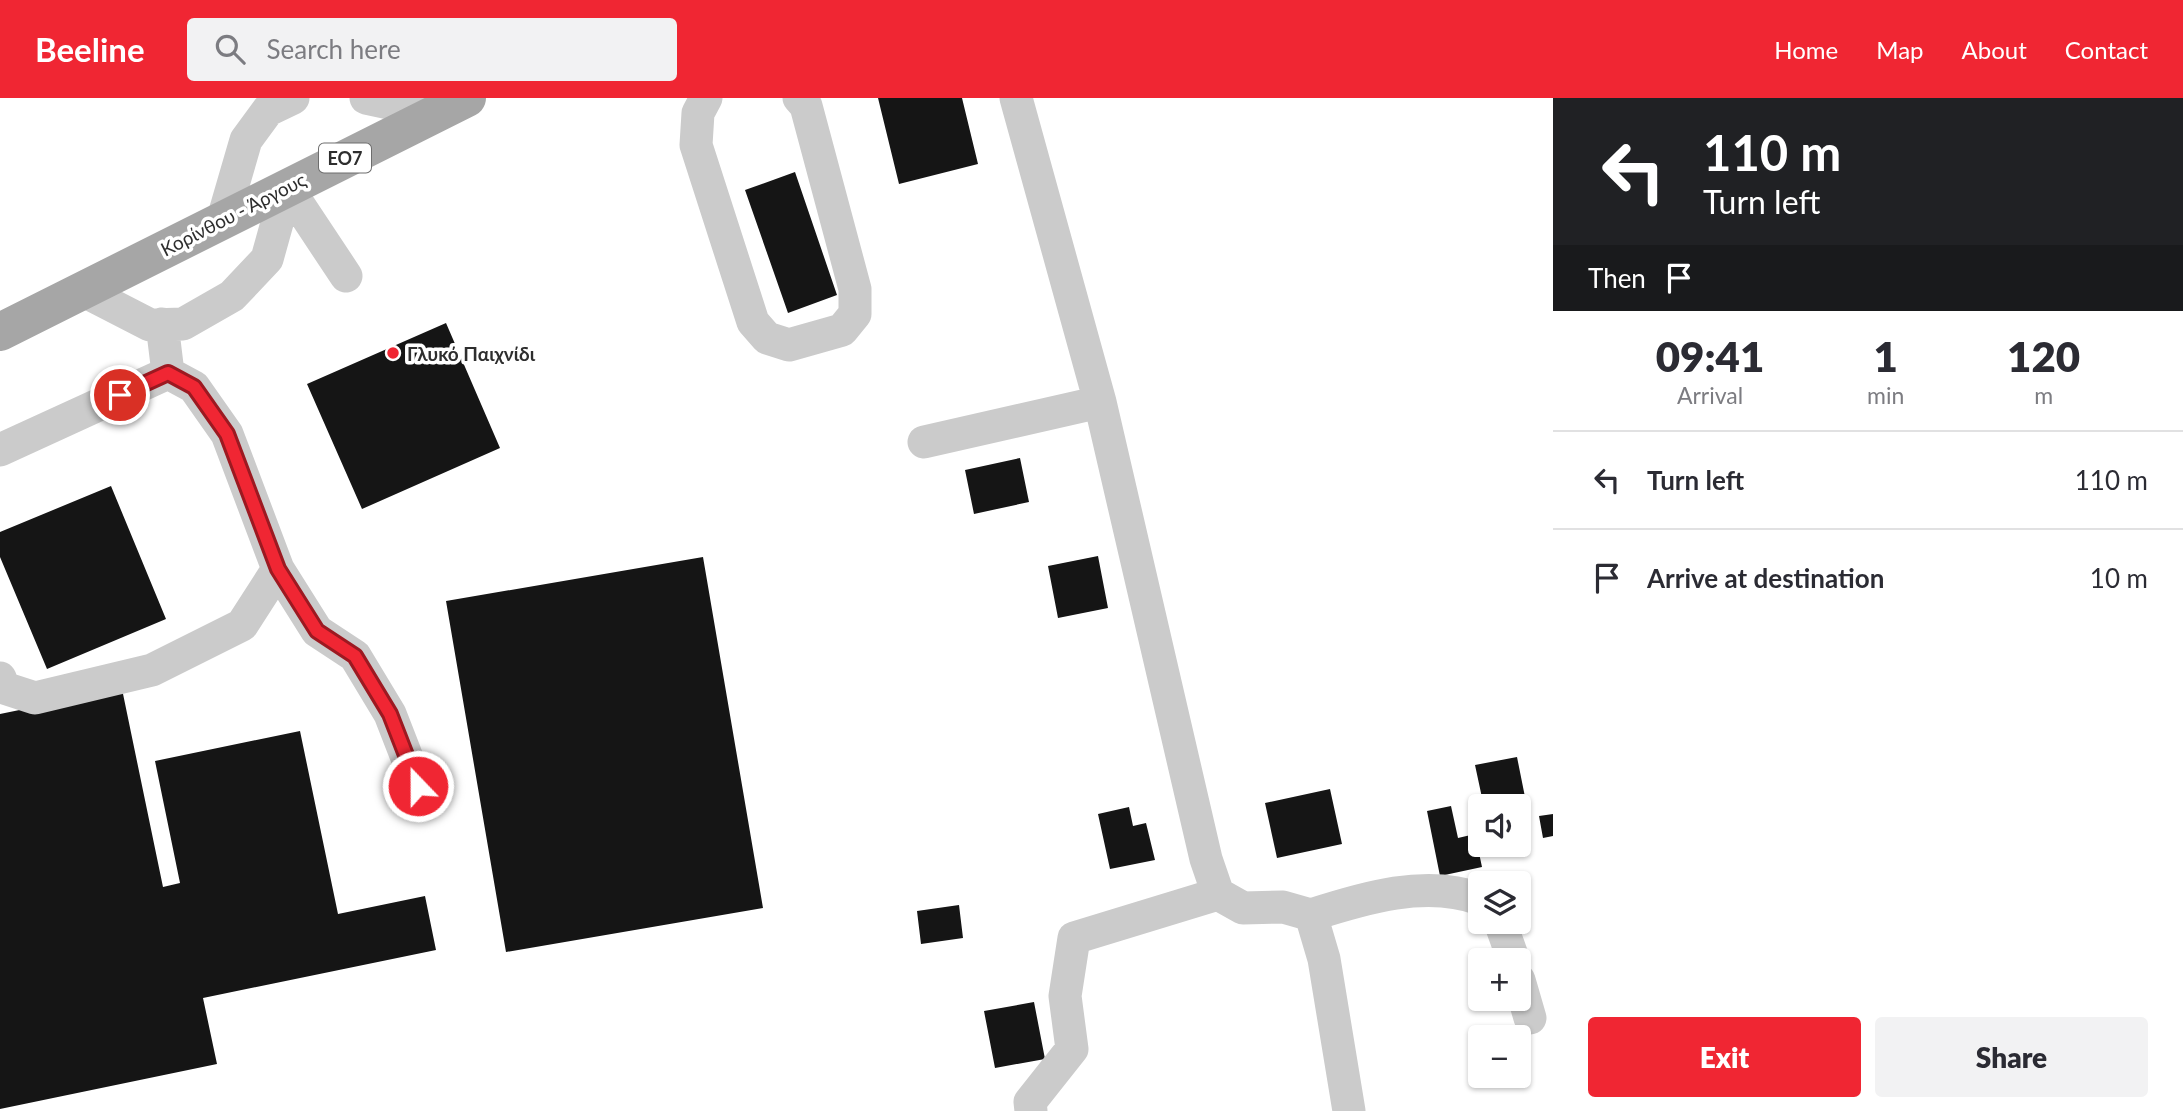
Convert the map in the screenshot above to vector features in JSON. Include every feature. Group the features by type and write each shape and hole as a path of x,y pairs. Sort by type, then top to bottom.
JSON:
{"main road":[{"name":"Κορίνθου - Άργους","path":"0,331 452,106"}],"street":[{"path":"223,219 246,140 268,110 293,98"},
{"path":"366,98 452,106"},
{"path":"706,98 698,113 696,145 754,322 767,338 789,345 842,330 855,314 855,289 806,106 799,98"},
{"path":"1016,98 1100,402 1206,859 1218,894 1243,908 1283,907 1311,915 1366,897 1424,891 1468,894"},
{"path":"287,187 346,276"},
{"path":"82,290 150,325 183,324 232,296 267,259 287,187"},
{"path":"162,324 168,373"},
{"path":"0,450 168,373"},
{"path":"168,373 194,387 227,434 278,569 317,631 355,656 390,714 418,786"},
{"path":"924,442 1100,402"},
{"path":"0,678 4,688 35,698 152,670 242,625 278,569"},
{"path":"1031,1111 1030,1102 1072,1049 1065,996 1074,937 1218,894"},
{"path":"1311,915 1324,959 1349,1111"},
{"path":"1528,1011 1530,1018"}],"building":[{"path":"878,98 962,98 978,164 899,184"},
{"path":"795,172 837,295 788,313 745,190"},
{"path":"446,323 500,448 362,509 307,384"},
{"path":"1020,458 1029,502 974,514 965,470"},
{"path":"111,486 166,619 47,669 0,557 0,532"},
{"path":"1098,556 1108,608 1058,618 1048,566"},
{"path":"703,557 763,908 506,952 446,601"},
{"path":"122,689 163,887 180,883 155,761 300,731 338,914 425,896 436,950 203,998 217,1064 0,1109 0,714"},
{"path":"1517,757 1524,794 1481,794 1475,765"},
{"path":"1330,789 1342,844 1277,858 1265,803"},
{"path":"1451,806 1458,838 1468,836 1468,857 1480,857 1482,867 1440,876 1427,811"},
{"path":"1129,807 1133,826 1146,823 1155,860 1110,869 1098,814"},
{"path":"1553,814 1553,836 1543,838 1539,816"},
{"path":"959,905 963,938 921,944 917,911"},
{"path":"1034,1002 1045,1059 995,1068 984,1011"}],"place":[{"name":"Γλυκό Παιχνίδι","path":"393,353"}],"route":[{"path":"120,395 168,373 194,387 227,434 278,569 317,631 355,656 390,714 418,786"}]}
